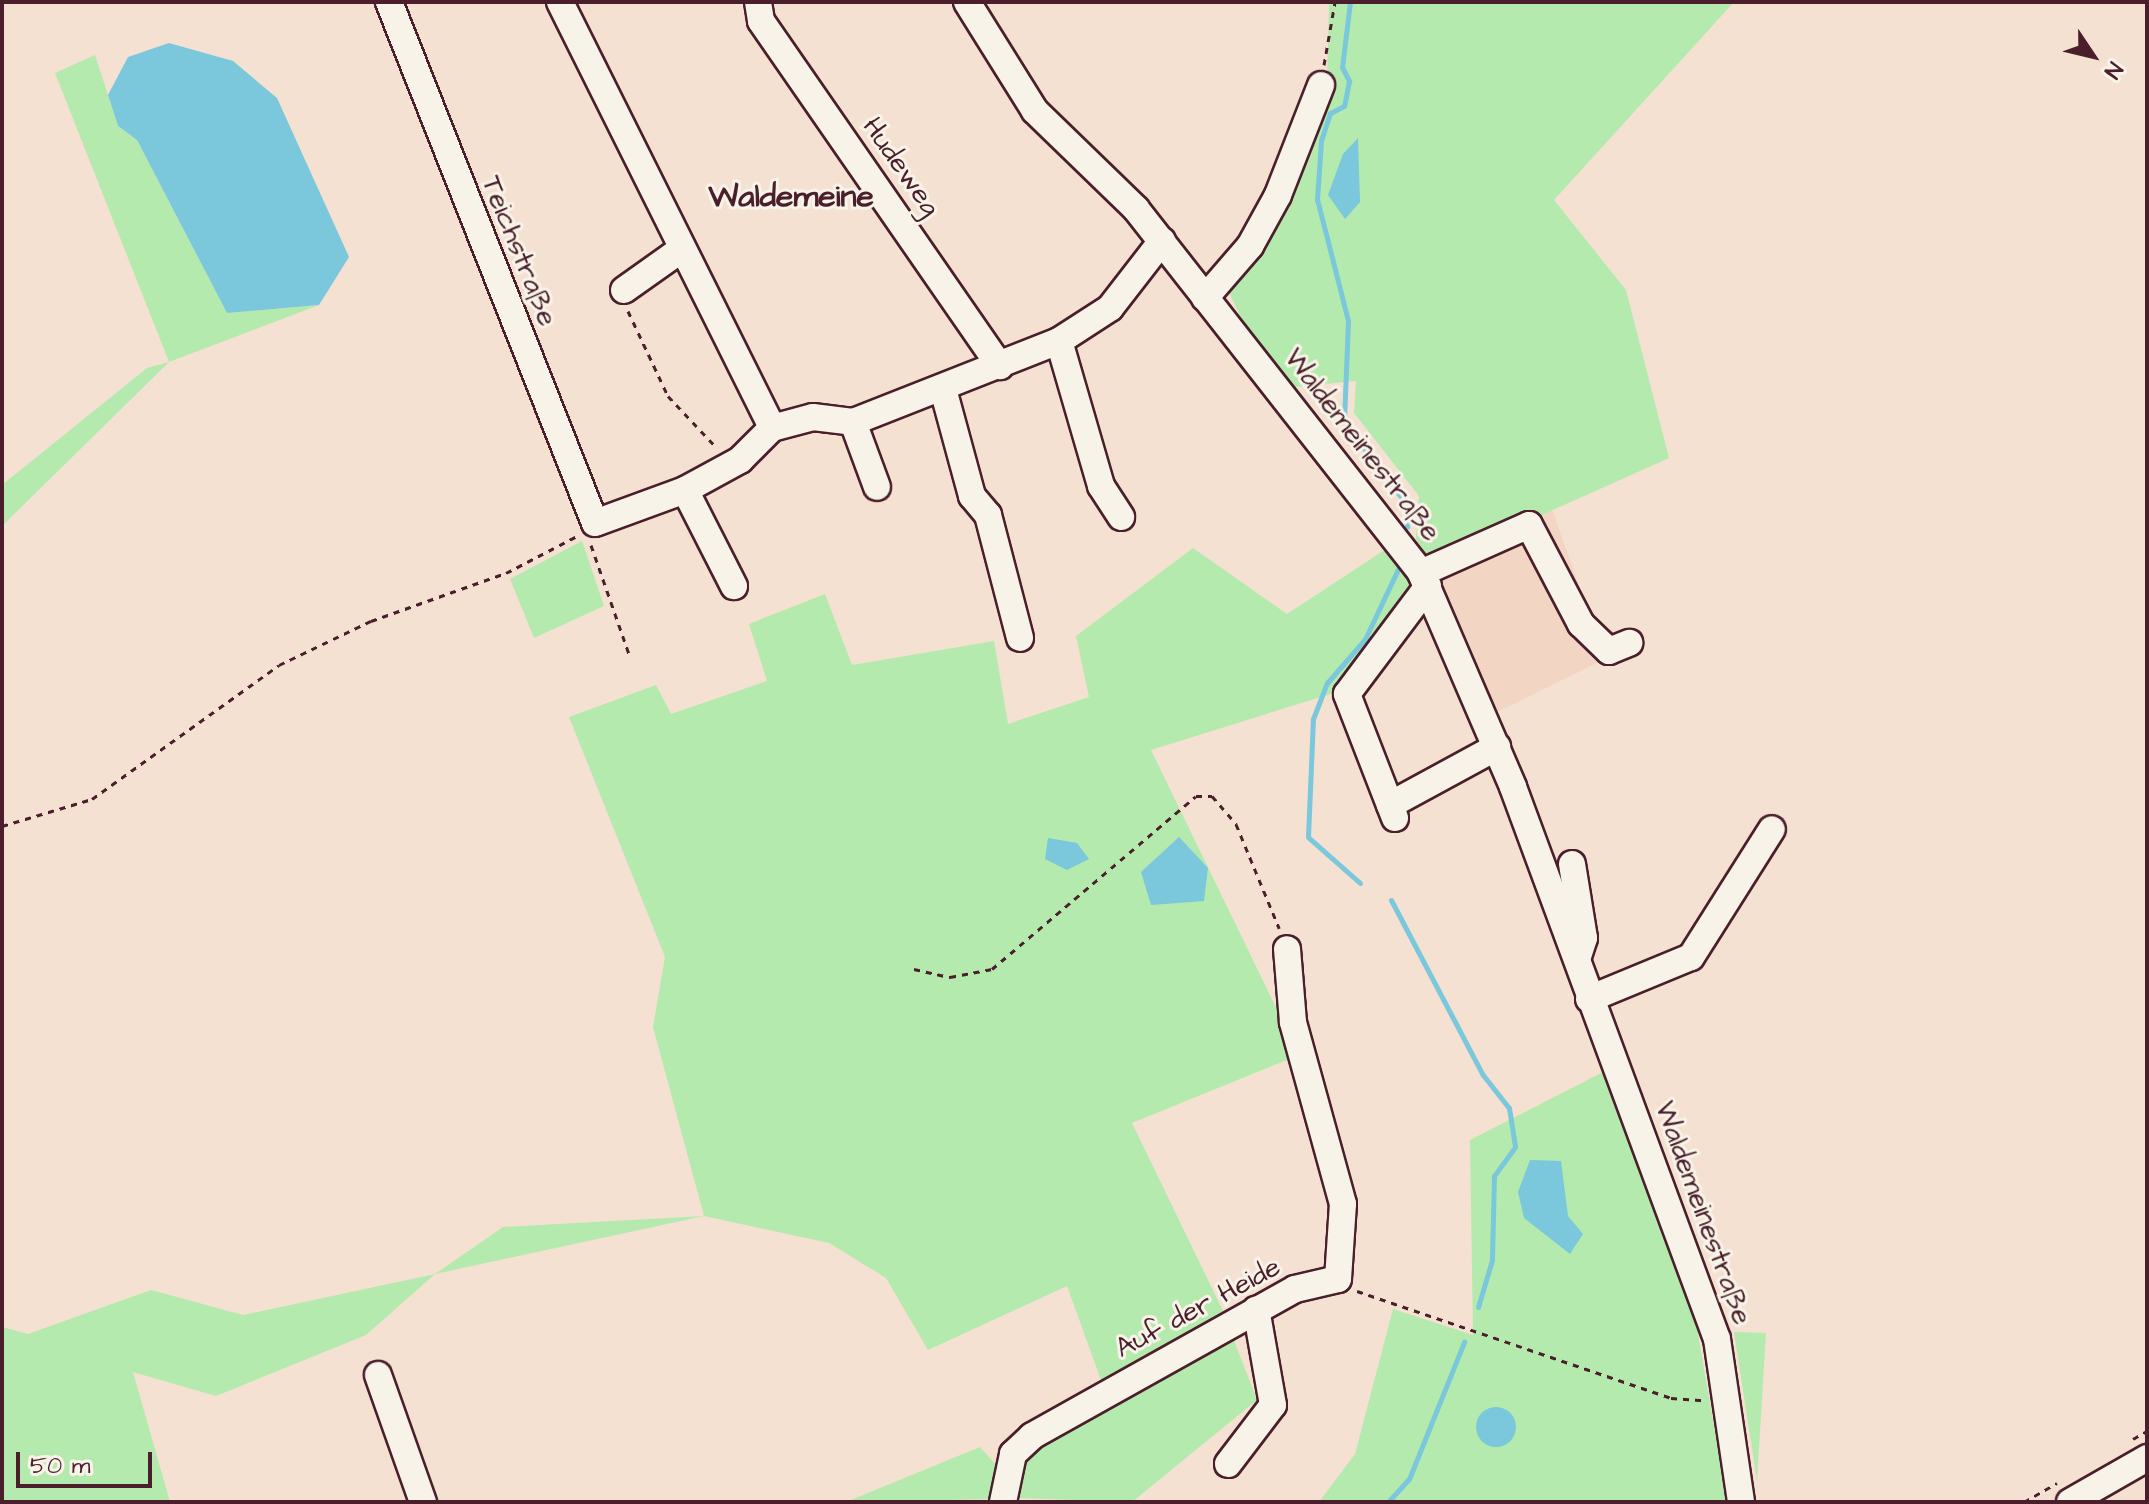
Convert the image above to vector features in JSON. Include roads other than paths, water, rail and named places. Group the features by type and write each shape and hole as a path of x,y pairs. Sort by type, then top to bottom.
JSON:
{"street":[{"name":"Teichstraße","path":"389,2 590,526 685,490"},
{"path":"560,2 772,428"},
{"name":"Hudeweg","path":"758,2 761,21 1000,366"},
{"name":"Waldemeinestraße","path":"967,2 1035,111 1162,241 1424,580 1497,747 1717,1339 1741,1502"},
{"path":"1205,298 1250,246 1278,195 1321,85"},
{"path":"734,586 685,490 732,464 772,428 813,417 853,422 1059,341 1110,308 1162,241"},
{"path":"624,290 682,249"},
{"path":"1059,341 1101,486 1121,517"},
{"path":"943,389 972,496 988,515 1020,638"},
{"path":"853,422 877,487"},
{"path":"1497,747 1393,811 1347,694 1424,580 1529,525 1581,624 1609,651 1629,643"},
{"path":"1589,999 1691,957 1772,829"},
{"path":"1572,864 1584,938 1575,961"},
{"name":"Auf der Heide","path":"1003,1502 1013,1454 1032,1436 1256,1309 1347,1285 1343,1204 1293,1022 1287,949"},
{"path":"1228,1464 1273,1405 1256,1309"},
{"path":"378,1375 423,1502"},
{"path":"2070,1502 2147,1458"}],"water":[{"path":"169,43 233,61 277,98 349,257 319,305 227,313 137,140 118,126 108,95 128,57"},
{"path":"1358,138 1360,202 1345,219 1328,195 1343,154"},
{"path":"1179,837 1208,868 1204,901 1151,905 1141,872"},
{"path":"1048,838 1077,843 1089,859 1067,870 1045,859"},
{"path":"1530,1160 1561,1161 1568,1216 1583,1234 1570,1254 1524,1218 1518,1192"},
{"path":"1496,1407 1510,1413 1516,1427 1510,1441 1496,1447 1482,1441 1476,1427 1482,1413"}],"waterway":[{"path":"1350,2 1342,67 1349,81 1344,106 1330,113 1321,141 1317,199 1348,321 1344,422 1404,501 1407,527"},
{"path":"1360,883 1308,837 1313,719 1327,683 1365,639 1401,563"},
{"path":"1391,900 1483,1075 1509,1108 1515,1147 1494,1176 1492,1260 1478,1307"},
{"path":"1388,1502 1409,1479 1464,1342"}],"district":[{"name":"Waldemeine","path":"791,197"}]}
